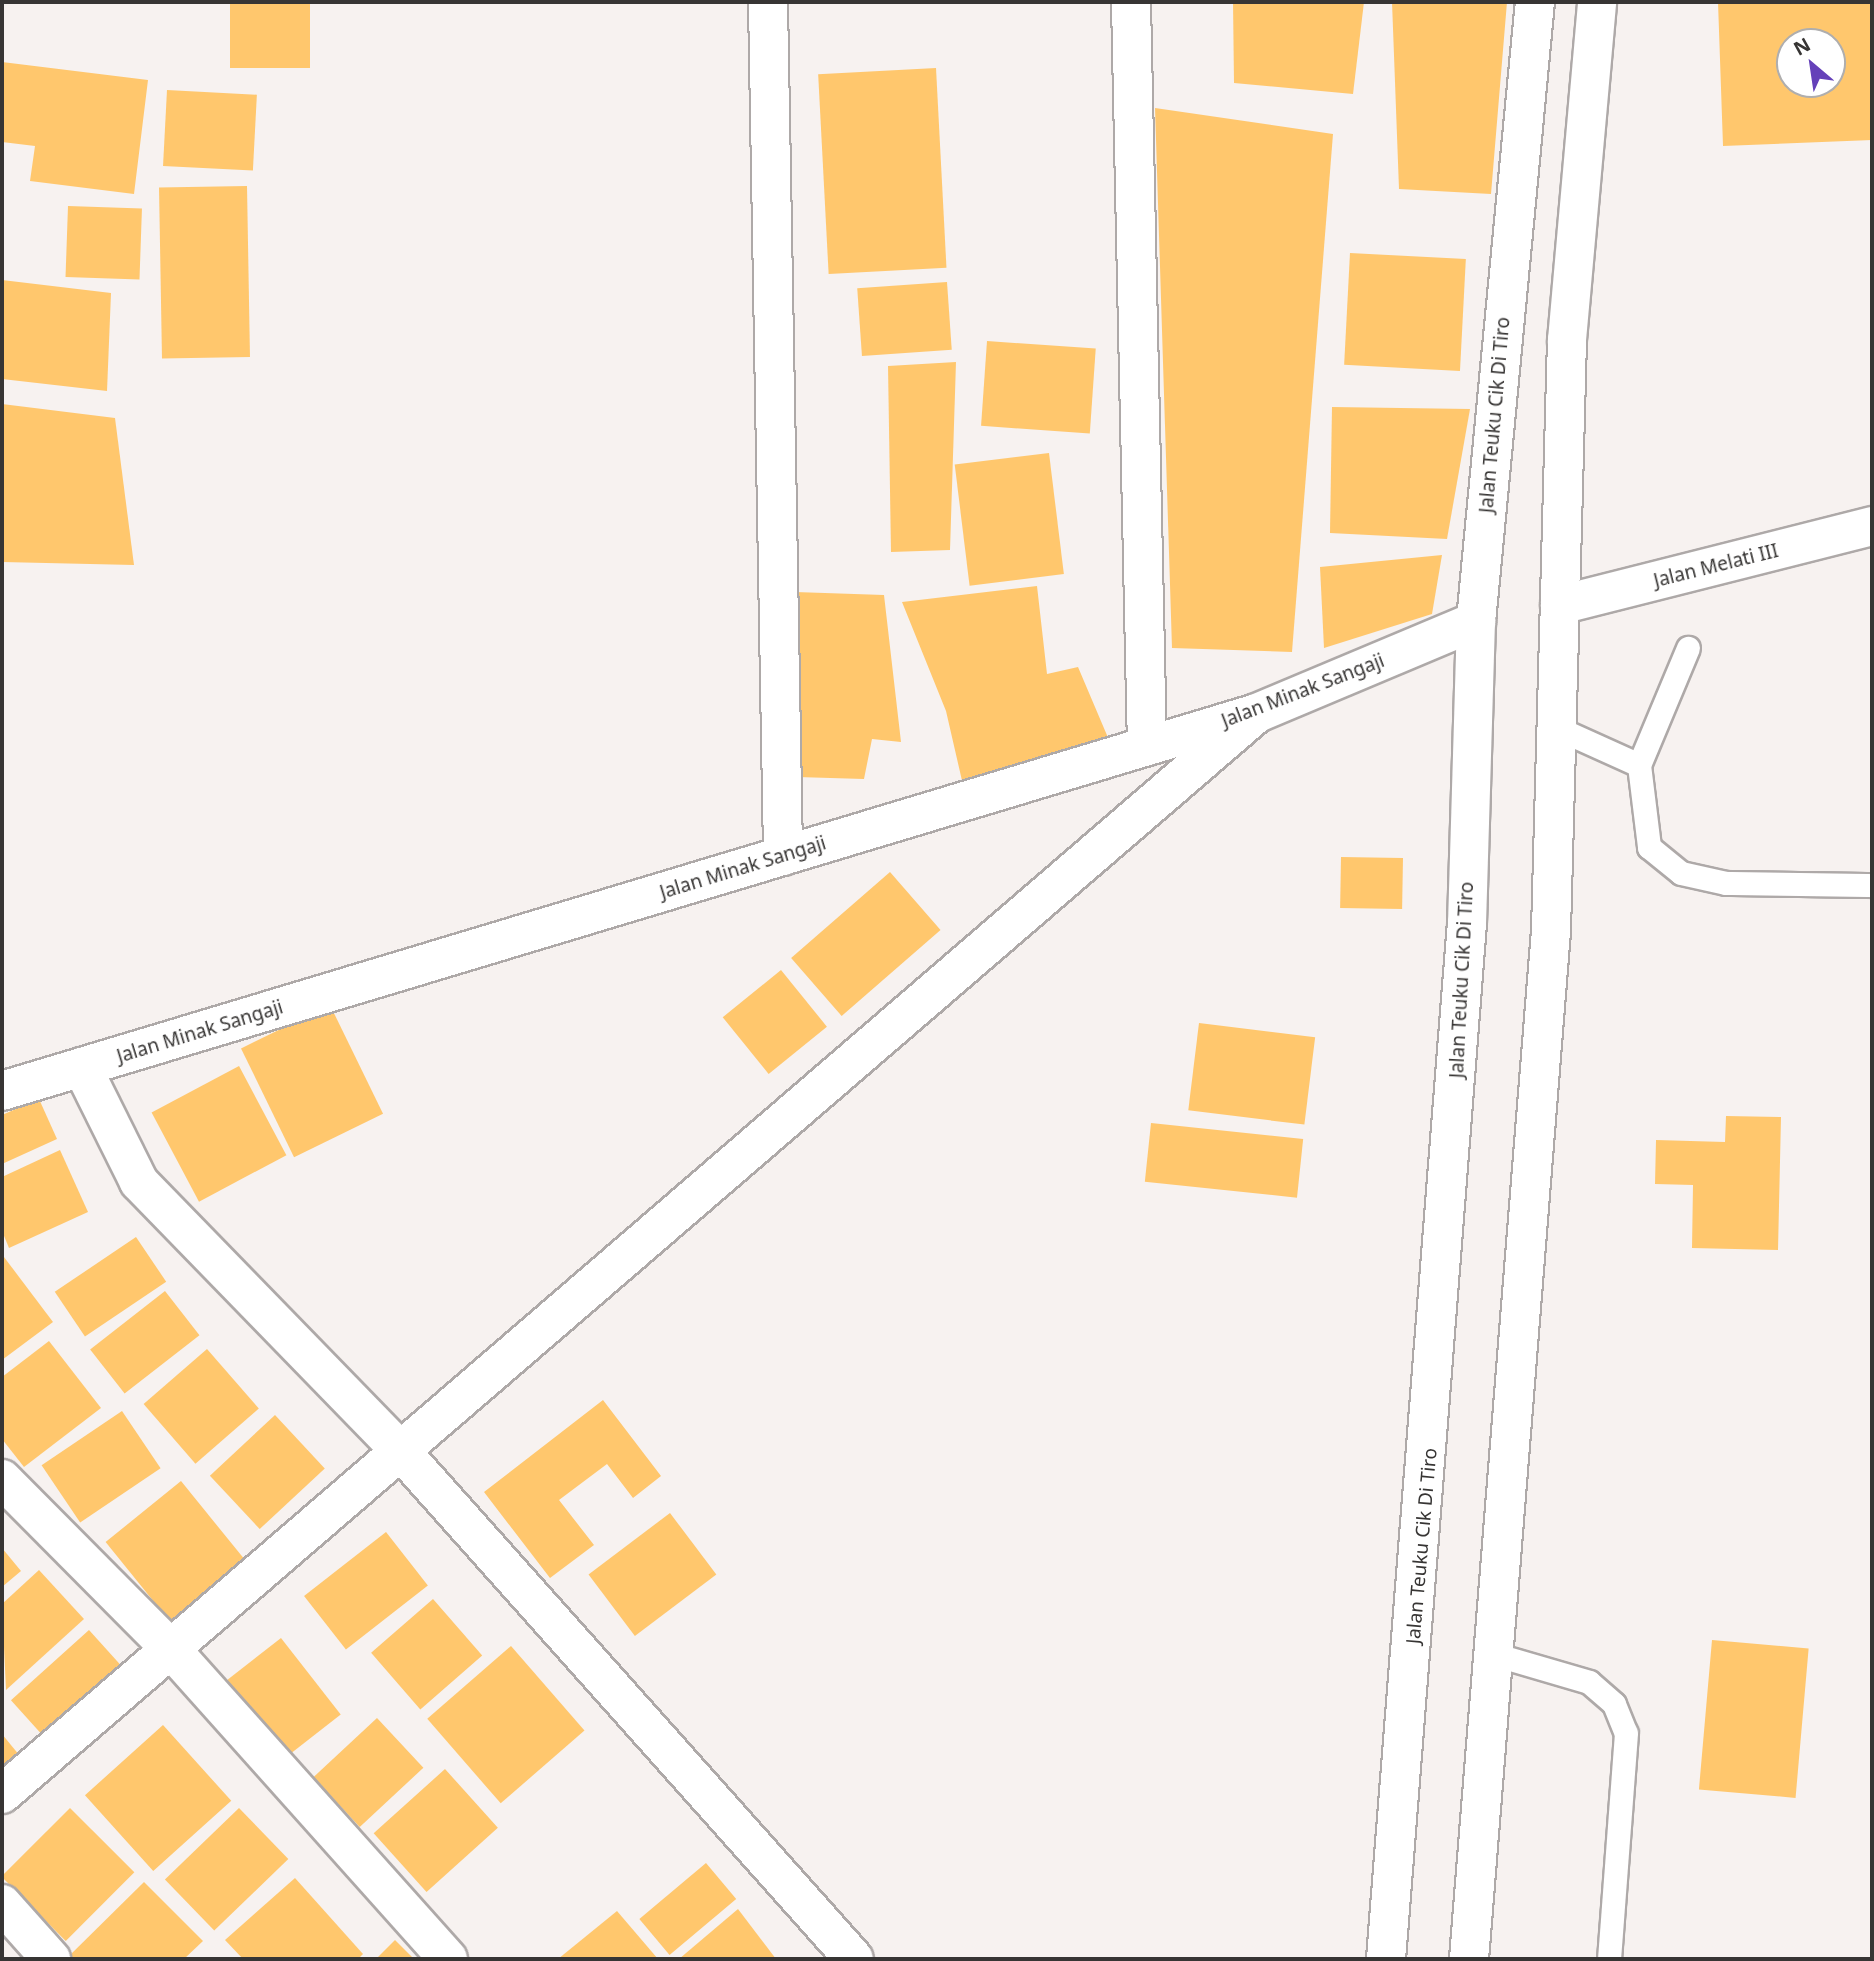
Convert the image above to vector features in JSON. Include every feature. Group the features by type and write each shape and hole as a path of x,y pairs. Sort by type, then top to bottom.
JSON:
{"street":[{"path":"768,2 783,856"},
{"path":"1131,2 1147,746"},
{"name":"Jalan Teuku Cik Di Tiro","path":"1386,1959 1466,938 1476,621 1535,2"},
{"path":"1469,1959 1490,1653 1551,931 1567,340 1597,2"},
{"name":"Jalan Melati III","path":"1560,605 1872,526"},
{"name":"Jalan Minak Sangaji","path":"2,1091 1257,713 1476,621"},
{"path":"2,1794 399,1449 1257,713"},
{"path":"82,1067 108,1131 139,1182 399,1449 855,1959"},
{"path":"2,1479 170,1648 448,1959"},
{"path":"2,1904 51,1959"}],"lane":[{"path":"1688,649 1639,765 1650,847 1681,873 1726,883 1872,885"},
{"path":"1557,728 1639,765"},
{"path":"1490,1653 1589,1682 1614,1704 1626,1733 1609,1959"}],"building":[{"path":"230,2 310,2 310,68 230,68"},
{"path":"1233,2 1364,2 1353,94 1234,83"},
{"path":"1392,2 1507,2 1491,194 1399,189"},
{"path":"1718,2 1870,2 1872,140 1723,146"},
{"path":"2,62 148,80 134,194 30,181 35,146 2,142"},
{"path":"936,68 946,268 829,274 818,74"},
{"path":"167,90 257,95 253,171 163,166"},
{"path":"1155,108 1333,134 1292,652 1172,648"},
{"path":"247,186 250,357 162,359 159,188"},
{"path":"68,206 142,209 139,280 66,277"},
{"path":"1350,253 1466,259 1460,371 1344,365"},
{"path":"2,280 111,293 107,391 2,379"},
{"path":"947,282 952,350 862,356 857,288"},
{"path":"987,341 1096,349 1090,433 981,426"},
{"path":"956,362 950,550 891,552 888,366"},
{"path":"2,404 115,418 134,565 2,562"},
{"path":"1332,407 1470,409 1447,539 1330,533"},
{"path":"1049,453 1064,574 970,586 955,465"},
{"path":"1442,555 1432,614 1324,648 1320,567"},
{"path":"1037,586 1047,674 1078,667 1109,740 963,785 946,711 902,602"},
{"path":"795,592 884,595 901,742 872,739 864,779 797,777"},
{"path":"1341,857 1403,858 1402,909 1340,908"},
{"path":"890,872 941,930 842,1016 791,958"},
{"path":"781,970 827,1027 769,1074 723,1017"},
{"path":"330,1005 383,1114 294,1157 241,1048"},
{"path":"1199,1023 1315,1037 1304,1125 1188,1110"},
{"path":"239,1066 286,1155 199,1202 152,1112"},
{"path":"39,1099 57,1139 2,1164 2,1115"},
{"path":"1726,1116 1781,1117 1778,1250 1692,1248 1693,1185 1655,1184 1656,1140 1725,1142"},
{"path":"1151,1123 1303,1139 1297,1198 1145,1182"},
{"path":"60,1150 88,1212 9,1248 2,1231 2,1177"},
{"path":"136,1237 166,1282 85,1337 55,1292"},
{"path":"4,1257 53,1322 2,1360 2,1258"},
{"path":"165,1291 199,1335 125,1394 90,1349"},
{"path":"49,1341 101,1408 24,1467 2,1439 2,1377"},
{"path":"207,1349 259,1409 195,1464 144,1404"},
{"path":"603,1400 661,1476 633,1498 607,1464 559,1500 594,1545 550,1578 484,1492"},
{"path":"122,1411 161,1468 80,1522 42,1465"},
{"path":"275,1415 325,1468 260,1529 210,1476"},
{"path":"181,1481 247,1563 172,1624 106,1542"},
{"path":"670,1513 716,1574 635,1636 589,1574"},
{"path":"386,1532 428,1586 346,1650 304,1596"},
{"path":"2,1548 21,1571 2,1587"},
{"path":"39,1570 84,1619 6,1690 2,1604"},
{"path":"433,1599 482,1656 420,1709 371,1653"},
{"path":"89,1630 128,1674 50,1744 11,1700"},
{"path":"281,1638 341,1714 282,1760 223,1684"},
{"path":"1712,1640 1809,1648 1796,1798 1699,1789"},
{"path":"511,1646 584,1731 501,1803 427,1719"},
{"path":"377,1718 423,1768 360,1827 313,1777"},
{"path":"163,1725 231,1801 153,1871 85,1795"},
{"path":"2,1734 24,1761 2,1779"},
{"path":"445,1769 498,1828 427,1892 374,1833"},
{"path":"70,1808 134,1872 66,1941 2,1876"},
{"path":"239,1808 288,1859 214,1931 165,1880"},
{"path":"706,1863 736,1899 670,1955 639,1919"},
{"path":"295,1878 363,1954 358,1959 243,1959 225,1940"},
{"path":"144,1882 203,1941 184,1959 66,1959"},
{"path":"738,1909 776,1959 679,1959"},
{"path":"617,1911 658,1959 558,1959"},
{"path":"395,1940 414,1959 376,1959"}]}
